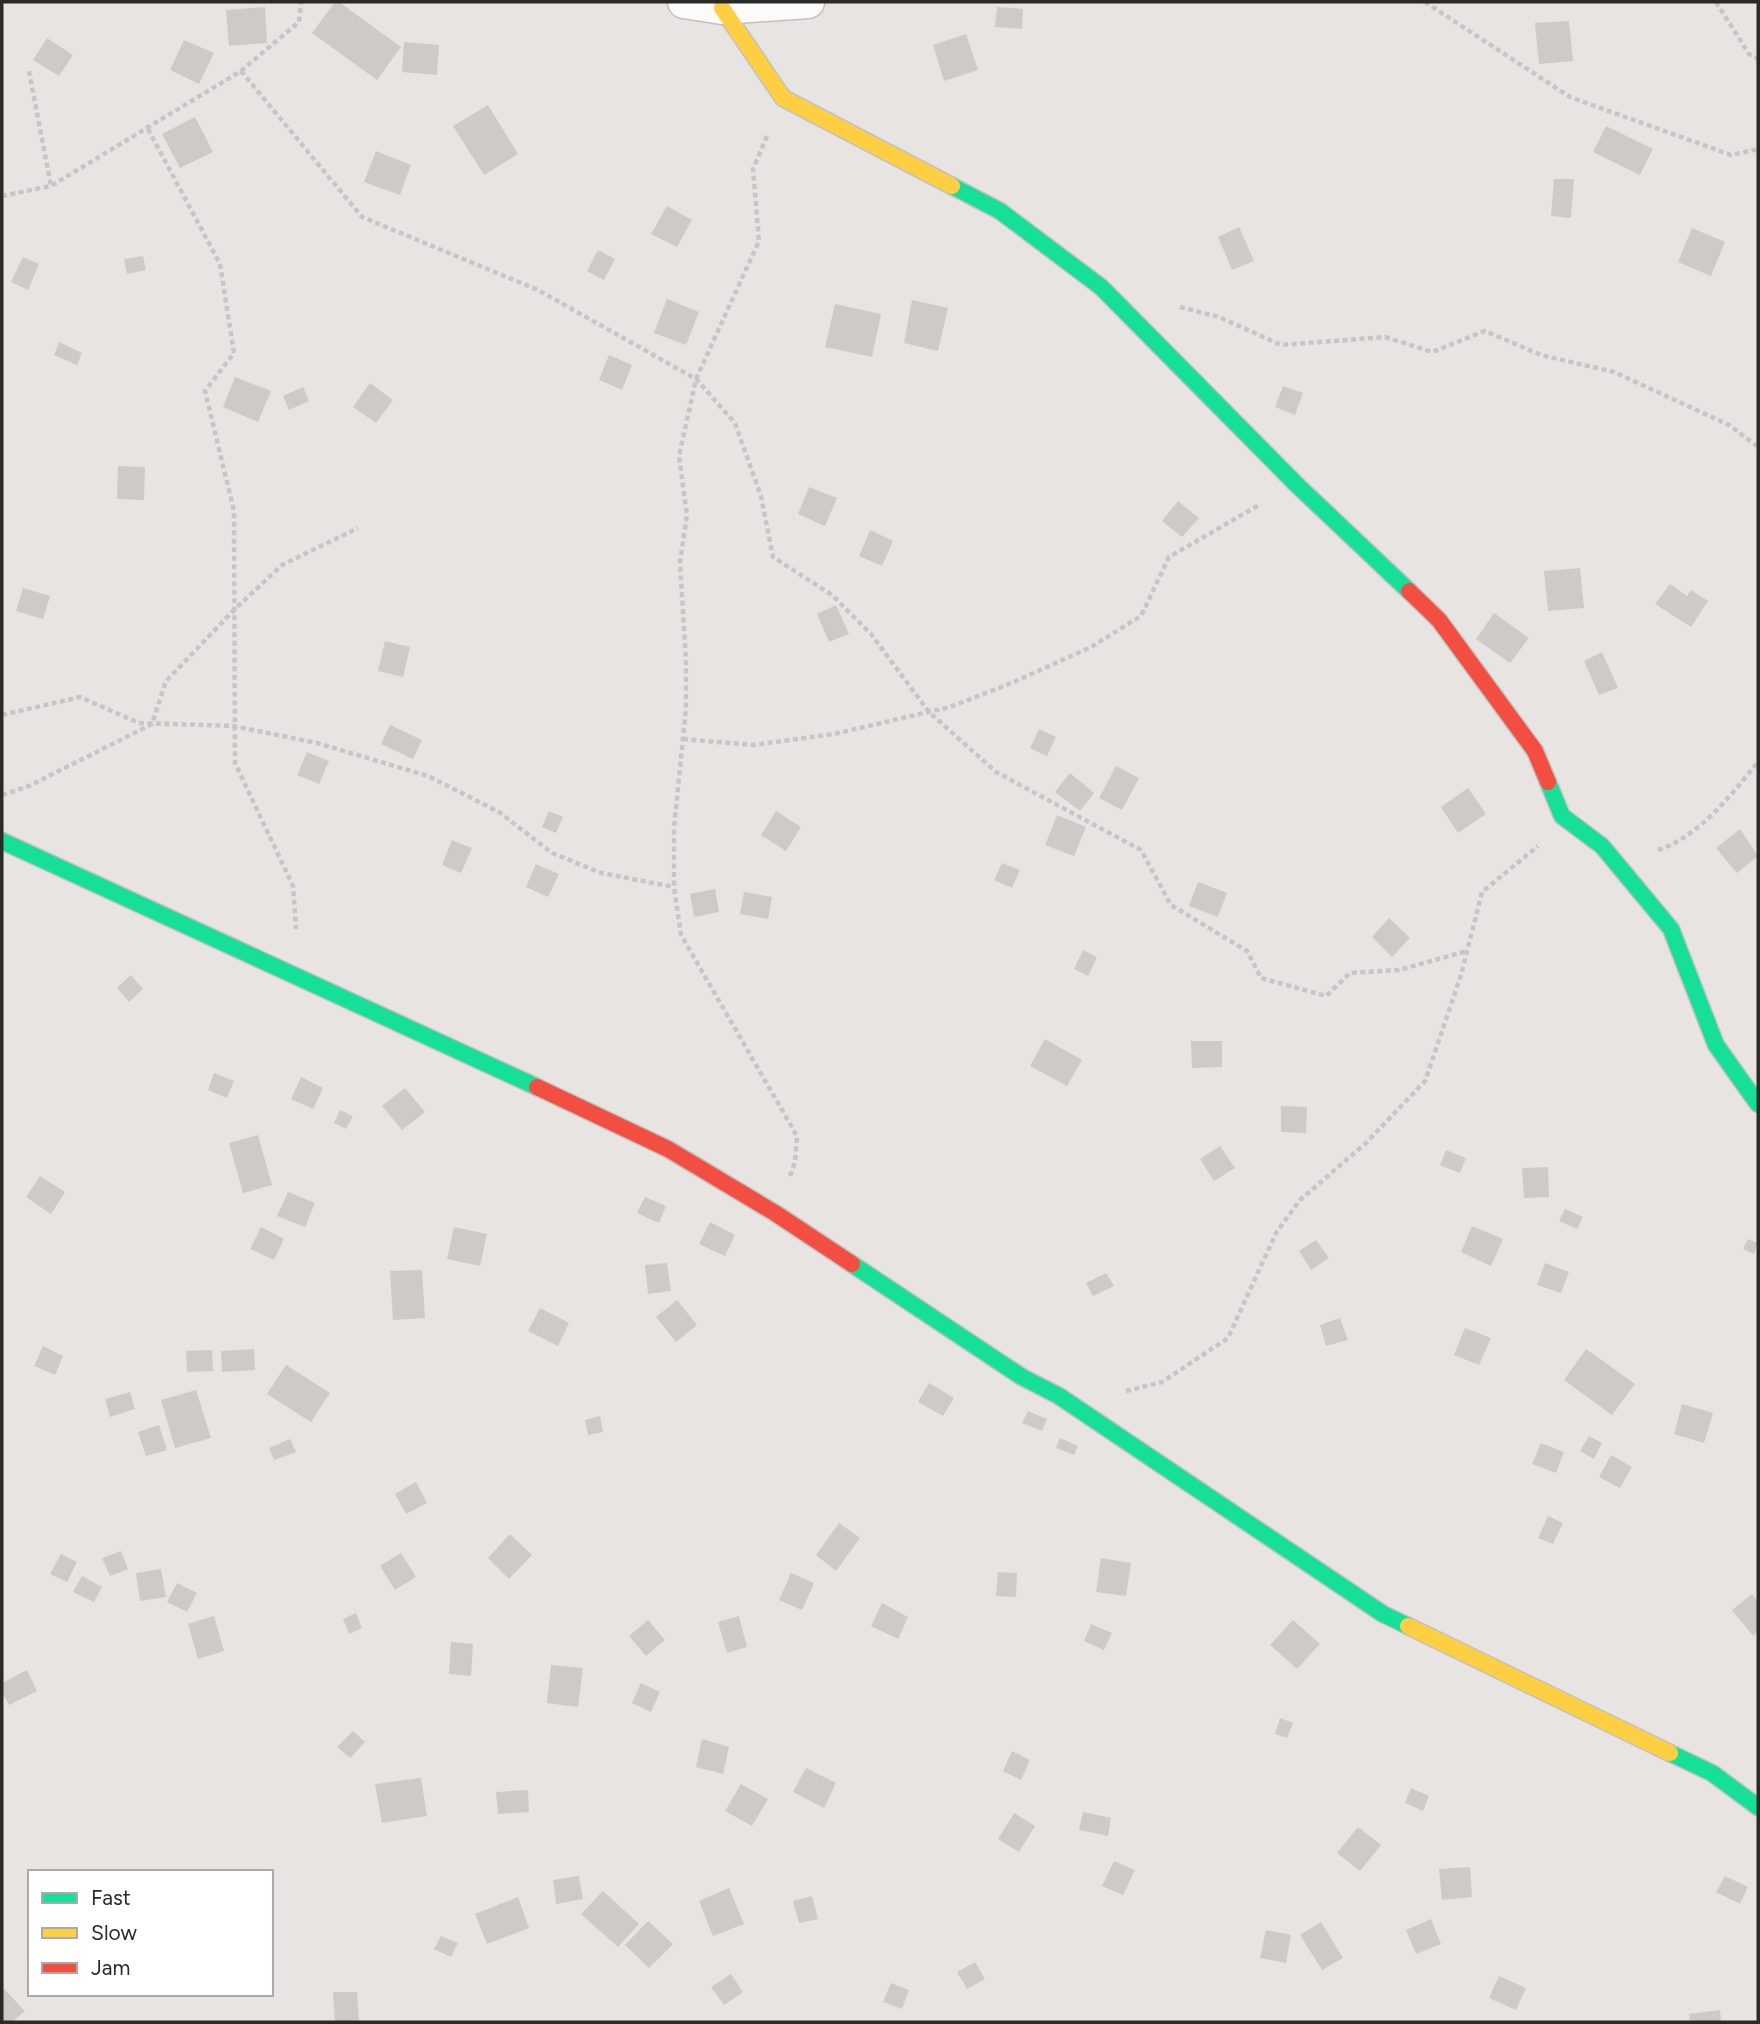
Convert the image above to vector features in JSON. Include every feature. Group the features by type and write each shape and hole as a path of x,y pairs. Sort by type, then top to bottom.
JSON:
{"street":[{"path":"684,2 722,8 808,2"},
{"path":"722,8 783,97 1000,211 1090,279 1297,485 1439,620 1535,751 1562,816 1602,846 1671,929 1716,1045 1758,1104"},
{"path":"2,841 299,976 668,1149 775,1213 1022,1377 1059,1396 1383,1614 1712,1773 1758,1807"}],"path":[{"path":"2,196 51,186 241,71 299,22 301,2"},
{"path":"1425,2 1570,97 1731,155 1758,149"},
{"path":"1716,2 1749,54 1758,59"},
{"path":"29,71 51,186"},
{"path":"241,71 362,218 538,290 696,379 735,423 761,496 773,557 842,605 871,634 929,712 996,772 1141,850 1171,905 1247,951 1261,978 1326,996 1350,973 1399,971 1467,951"},
{"path":"775,1213 796,1161 797,1136 681,935 674,887 674,828 683,739 686,662 680,562 687,515 679,456 696,379 759,241 752,169 783,97"},
{"path":"148,129 220,264 234,353 205,391 234,511 235,763 293,886 299,976"},
{"path":"1166,303 1219,317 1281,345 1385,337 1432,352 1485,331 1541,355 1614,372 1729,425 1758,447"},
{"path":"683,739 752,745 834,734 929,712 1014,682 1091,647 1141,616 1169,557 1184,545 1297,485"},
{"path":"2,795 29,786 152,724 166,681 236,608 282,565 358,528"},
{"path":"2,715 80,697 139,723 233,726 317,743 428,776 499,812 552,853 601,873 674,887"},
{"path":"1616,863 1677,843 1726,801 1758,762"},
{"path":"1118,1394 1162,1382 1228,1338 1276,1233 1300,1200 1366,1143 1425,1081 1467,951 1482,892 1534,852 1562,816"}],"building":[{"path":"335,2 339,2 401,47 377,80 312,33"},
{"path":"265,7 267,43 229,46 226,10"},
{"path":"997,7 1023,9 1022,29 995,27"},
{"path":"1569,21 1573,61 1539,64 1535,23"},
{"path":"966,34 978,70 944,81 933,45"},
{"path":"47,38 73,55 59,76 33,60"},
{"path":"184,40 214,53 199,84 170,70"},
{"path":"404,42 439,45 437,75 402,72"},
{"path":"488,105 518,154 484,175 453,126"},
{"path":"195,117 213,152 180,168 162,134"},
{"path":"1606,126 1653,149 1640,175 1593,152"},
{"path":"376,151 411,165 400,195 364,182"},
{"path":"1554,179 1574,179 1571,218 1551,216"},
{"path":"667,206 692,220 677,247 651,234"},
{"path":"1239,227 1254,261 1232,270 1218,237"},
{"path":"1692,228 1725,242 1711,276 1678,262"},
{"path":"598,250 615,259 604,280 587,271"},
{"path":"143,256 146,270 127,274 124,259"},
{"path":"23,257 39,264 28,290 11,282"},
{"path":"667,299 699,312 686,345 654,333"},
{"path":"912,300 948,308 938,351 904,343"},
{"path":"835,304 881,314 872,357 825,347"},
{"path":"59,342 82,353 77,365 54,355"},
{"path":"609,355 632,365 622,390 599,380"},
{"path":"235,377 271,391 258,422 223,407"},
{"path":"370,383 393,400 376,423 353,407"},
{"path":"1283,386 1303,393 1295,415 1275,407"},
{"path":"303,387 309,401 289,410 283,396"},
{"path":"118,466 145,467 144,500 117,499"},
{"path":"809,487 837,498 825,526 798,514"},
{"path":"1178,501 1199,518 1182,537 1162,521"},
{"path":"870,530 893,541 882,566 859,556"},
{"path":"1580,568 1584,608 1548,611 1544,571"},
{"path":"1670,584 1687,596 1691,590 1708,601 1691,627 1655,604"},
{"path":"23,588 50,596 43,619 16,611"},
{"path":"836,605 849,634 829,642 817,614"},
{"path":"1494,613 1529,638 1510,663 1476,639"},
{"path":"385,641 410,647 403,677 378,671"},
{"path":"1602,652 1618,688 1599,695 1584,661"},
{"path":"390,725 422,740 413,759 381,744"},
{"path":"1039,729 1056,737 1047,756 1030,748"},
{"path":"307,752 329,761 319,784 297,775"},
{"path":"1116,766 1139,778 1122,810 1099,798"},
{"path":"1070,773 1094,793 1080,811 1055,792"},
{"path":"1468,788 1486,814 1458,833 1441,807"},
{"path":"549,811 563,817 556,833 542,827"},
{"path":"776,811 801,827 786,851 761,835"},
{"path":"1057,815 1086,827 1074,856 1045,845"},
{"path":"1740,829 1758,856 1737,873 1716,848"},
{"path":"452,840 472,848 461,873 442,865"},
{"path":"1002,863 1020,870 1012,888 994,880"},
{"path":"536,864 559,874 548,897 526,887"},
{"path":"1198,882 1227,893 1218,917 1189,906"},
{"path":"715,889 719,912 694,917 690,894"},
{"path":"744,892 772,897 768,919 740,914"},
{"path":"1389,918 1410,938 1392,957 1372,937"},
{"path":"1083,950 1097,957 1088,976 1074,969"},
{"path":"131,975 143,989 129,1002 117,988"},
{"path":"1045,1039 1082,1060 1067,1086 1030,1066"},
{"path":"1191,1041 1222,1041 1222,1067 1192,1068"},
{"path":"214,1073 234,1081 227,1098 208,1090"},
{"path":"301,1077 323,1088 313,1109 291,1099"},
{"path":"405,1088 425,1112 402,1130 382,1106"},
{"path":"1281,1106 1307,1107 1306,1133 1281,1132"},
{"path":"340,1110 353,1116 346,1129 334,1123"},
{"path":"258,1135 272,1185 243,1193 229,1143"},
{"path":"1220,1146 1235,1168 1214,1181 1200,1159"},
{"path":"1446,1150 1466,1158 1460,1173 1440,1165"},
{"path":"1548,1167 1549,1197 1524,1198 1522,1168"},
{"path":"40,1176 65,1192 51,1214 26,1197"},
{"path":"288,1192 315,1203 305,1227 277,1216"},
{"path":"645,1197 666,1206 659,1223 637,1213"},
{"path":"1565,1209 1583,1217 1577,1229 1559,1221"},
{"path":"710,1222 735,1235 725,1256 699,1244"},
{"path":"1472,1226 1503,1239 1491,1266 1461,1252"},
{"path":"261,1227 284,1239 274,1260 250,1249"},
{"path":"454,1227 487,1234 480,1266 447,1259"},
{"path":"1748,1239 1758,1243 1754,1254 1743,1249"},
{"path":"1316,1240 1329,1258 1311,1270 1299,1251"},
{"path":"667,1263 671,1291 648,1294 645,1265"},
{"path":"1545,1263 1569,1272 1561,1293 1537,1285"},
{"path":"422,1270 425,1318 393,1320 390,1271"},
{"path":"1106,1273 1114,1286 1093,1296 1086,1283"},
{"path":"677,1300 697,1325 676,1342 656,1317"},
{"path":"540,1308 569,1323 558,1346 528,1331"},
{"path":"1340,1318 1348,1340 1326,1346 1320,1325"},
{"path":"1465,1328 1491,1338 1479,1365 1454,1355"},
{"path":"43,1346 63,1356 55,1375 34,1366"},
{"path":"254,1349 255,1370 222,1372 221,1351"},
{"path":"1586,1349 1635,1384 1612,1415 1564,1380"},
{"path":"212,1350 213,1371 187,1372 186,1351"},
{"path":"286,1365 330,1393 311,1422 267,1394"},
{"path":"929,1383 954,1398 943,1416 918,1402"},
{"path":"196,1390 211,1438 175,1448 161,1400"},
{"path":"130,1392 135,1409 110,1417 105,1399"},
{"path":"1682,1404 1713,1413 1704,1443 1674,1434"},
{"path":"1028,1411 1047,1419 1042,1431 1022,1423"},
{"path":"600,1416 603,1432 588,1435 585,1420"},
{"path":"159,1425 167,1450 146,1456 138,1432"},
{"path":"1589,1436 1602,1443 1594,1459 1580,1451"},
{"path":"1060,1438 1078,1446 1074,1455 1056,1448"},
{"path":"290,1439 296,1452 274,1460 269,1448"},
{"path":"1541,1443 1564,1452 1556,1473 1532,1464"},
{"path":"1611,1455 1632,1467 1620,1488 1599,1477"},
{"path":"416,1482 427,1503 406,1514 395,1494"},
{"path":"1548,1516 1563,1523 1553,1544 1538,1538"},
{"path":"839,1523 860,1538 836,1571 816,1555"},
{"path":"510,1534 532,1555 509,1579 488,1558"},
{"path":"121,1551 128,1569 110,1576 102,1558"},
{"path":"401,1553 416,1577 395,1590 380,1566"},
{"path":"61,1554 77,1562 67,1582 50,1574"},
{"path":"1101,1558 1131,1563 1126,1596 1096,1592"},
{"path":"161,1569 166,1597 140,1601 136,1573"},
{"path":"998,1572 1017,1573 1016,1597 996,1596"},
{"path":"791,1573 814,1583 802,1610 779,1600"},
{"path":"82,1576 102,1587 94,1602 73,1592"},
{"path":"177,1583 197,1593 187,1612 167,1602"},
{"path":"1752,1594 1758,1602 1758,1631 1753,1636 1732,1610"},
{"path":"882,1603 908,1617 898,1639 871,1626"},
{"path":"356,1613 362,1628 349,1634 343,1619"},
{"path":"214,1616 224,1651 198,1659 188,1624"},
{"path":"739,1616 747,1647 727,1653 718,1622"},
{"path":"648,1620 665,1640 646,1656 629,1636"},
{"path":"1293,1620 1320,1644 1297,1669 1270,1645"},
{"path":"1091,1624 1112,1633 1104,1650 1084,1641"},
{"path":"451,1642 473,1644 471,1676 449,1674"},
{"path":"551,1665 583,1668 578,1707 547,1703"},
{"path":"27,1670 37,1691 9,1705 2,1692 2,1683"},
{"path":"641,1683 660,1692 651,1712 632,1703"},
{"path":"1280,1718 1293,1723 1287,1738 1275,1734"},
{"path":"353,1731 365,1742 350,1758 337,1747"},
{"path":"702,1739 729,1747 723,1774 696,1767"},
{"path":"1012,1751 1030,1760 1021,1780 1003,1771"},
{"path":"806,1768 836,1783 824,1808 793,1792"},
{"path":"421,1778 427,1816 382,1823 375,1784"},
{"path":"741,1784 768,1799 752,1826 725,1811"},
{"path":"1411,1788 1429,1796 1423,1811 1405,1803"},
{"path":"528,1790 529,1812 498,1814 496,1792"},
{"path":"1083,1812 1111,1818 1108,1836 1079,1830"},
{"path":"1014,1813 1035,1826 1019,1852 998,1839"},
{"path":"1358,1827 1381,1845 1360,1871 1337,1853"},
{"path":"1114,1861 1135,1870 1123,1895 1102,1886"},
{"path":"1470,1867 1472,1897 1442,1900 1439,1869"},
{"path":"579,1876 583,1899 556,1904 553,1880"},
{"path":"1725,1876 1748,1887 1740,1904 1716,1892"},
{"path":"729,1888 744,1924 713,1936 699,1901"},
{"path":"603,1891 639,1924 618,1947 581,1914"},
{"path":"812,1896 818,1919 799,1923 793,1901"},
{"path":"518,1897 529,1928 487,1944 475,1914"},
{"path":"1431,1919 1441,1944 1416,1954 1406,1930"},
{"path":"648,1921 673,1944 649,1968 625,1945"},
{"path":"1321,1922 1343,1958 1322,1970 1300,1935"},
{"path":"1266,1930 1291,1935 1286,1963 1260,1958"},
{"path":"441,1936 458,1943 451,1957 434,1949"},
{"path":"975,1962 985,1979 967,1989 957,1972"},
{"path":"731,1974 743,1992 724,2005 711,1987"},
{"path":"1499,1976 1526,1988 1516,2010 1489,1998"},
{"path":"891,1983 909,1990 902,2009 883,2002"},
{"path":"2,1987 25,2011 12,2022 2,2022"},
{"path":"333,1992 357,1992 359,2022 335,2022"},
{"path":"1720,2010 1721,2022 1690,2022 1689,2014"}],"traffic: fast":[{"path":"952,186 1000,211 1101,287 1297,485 1409,591"},
{"path":"1548,782 1562,816 1602,846 1671,929 1716,1045 1758,1104"},
{"path":"2,841 537,1087"},
{"path":"852,1264 1022,1377 1059,1396 1383,1614 1408,1626"},
{"path":"1670,1753 1712,1773 1758,1807"}],"traffic: slow":[{"path":"722,8 783,98 952,186"},
{"path":"1408,1626 1670,1753"}],"traffic: jam":[{"path":"1409,591 1439,620 1535,751 1548,782"},
{"path":"537,1087 668,1149 775,1213 852,1264"}]}
